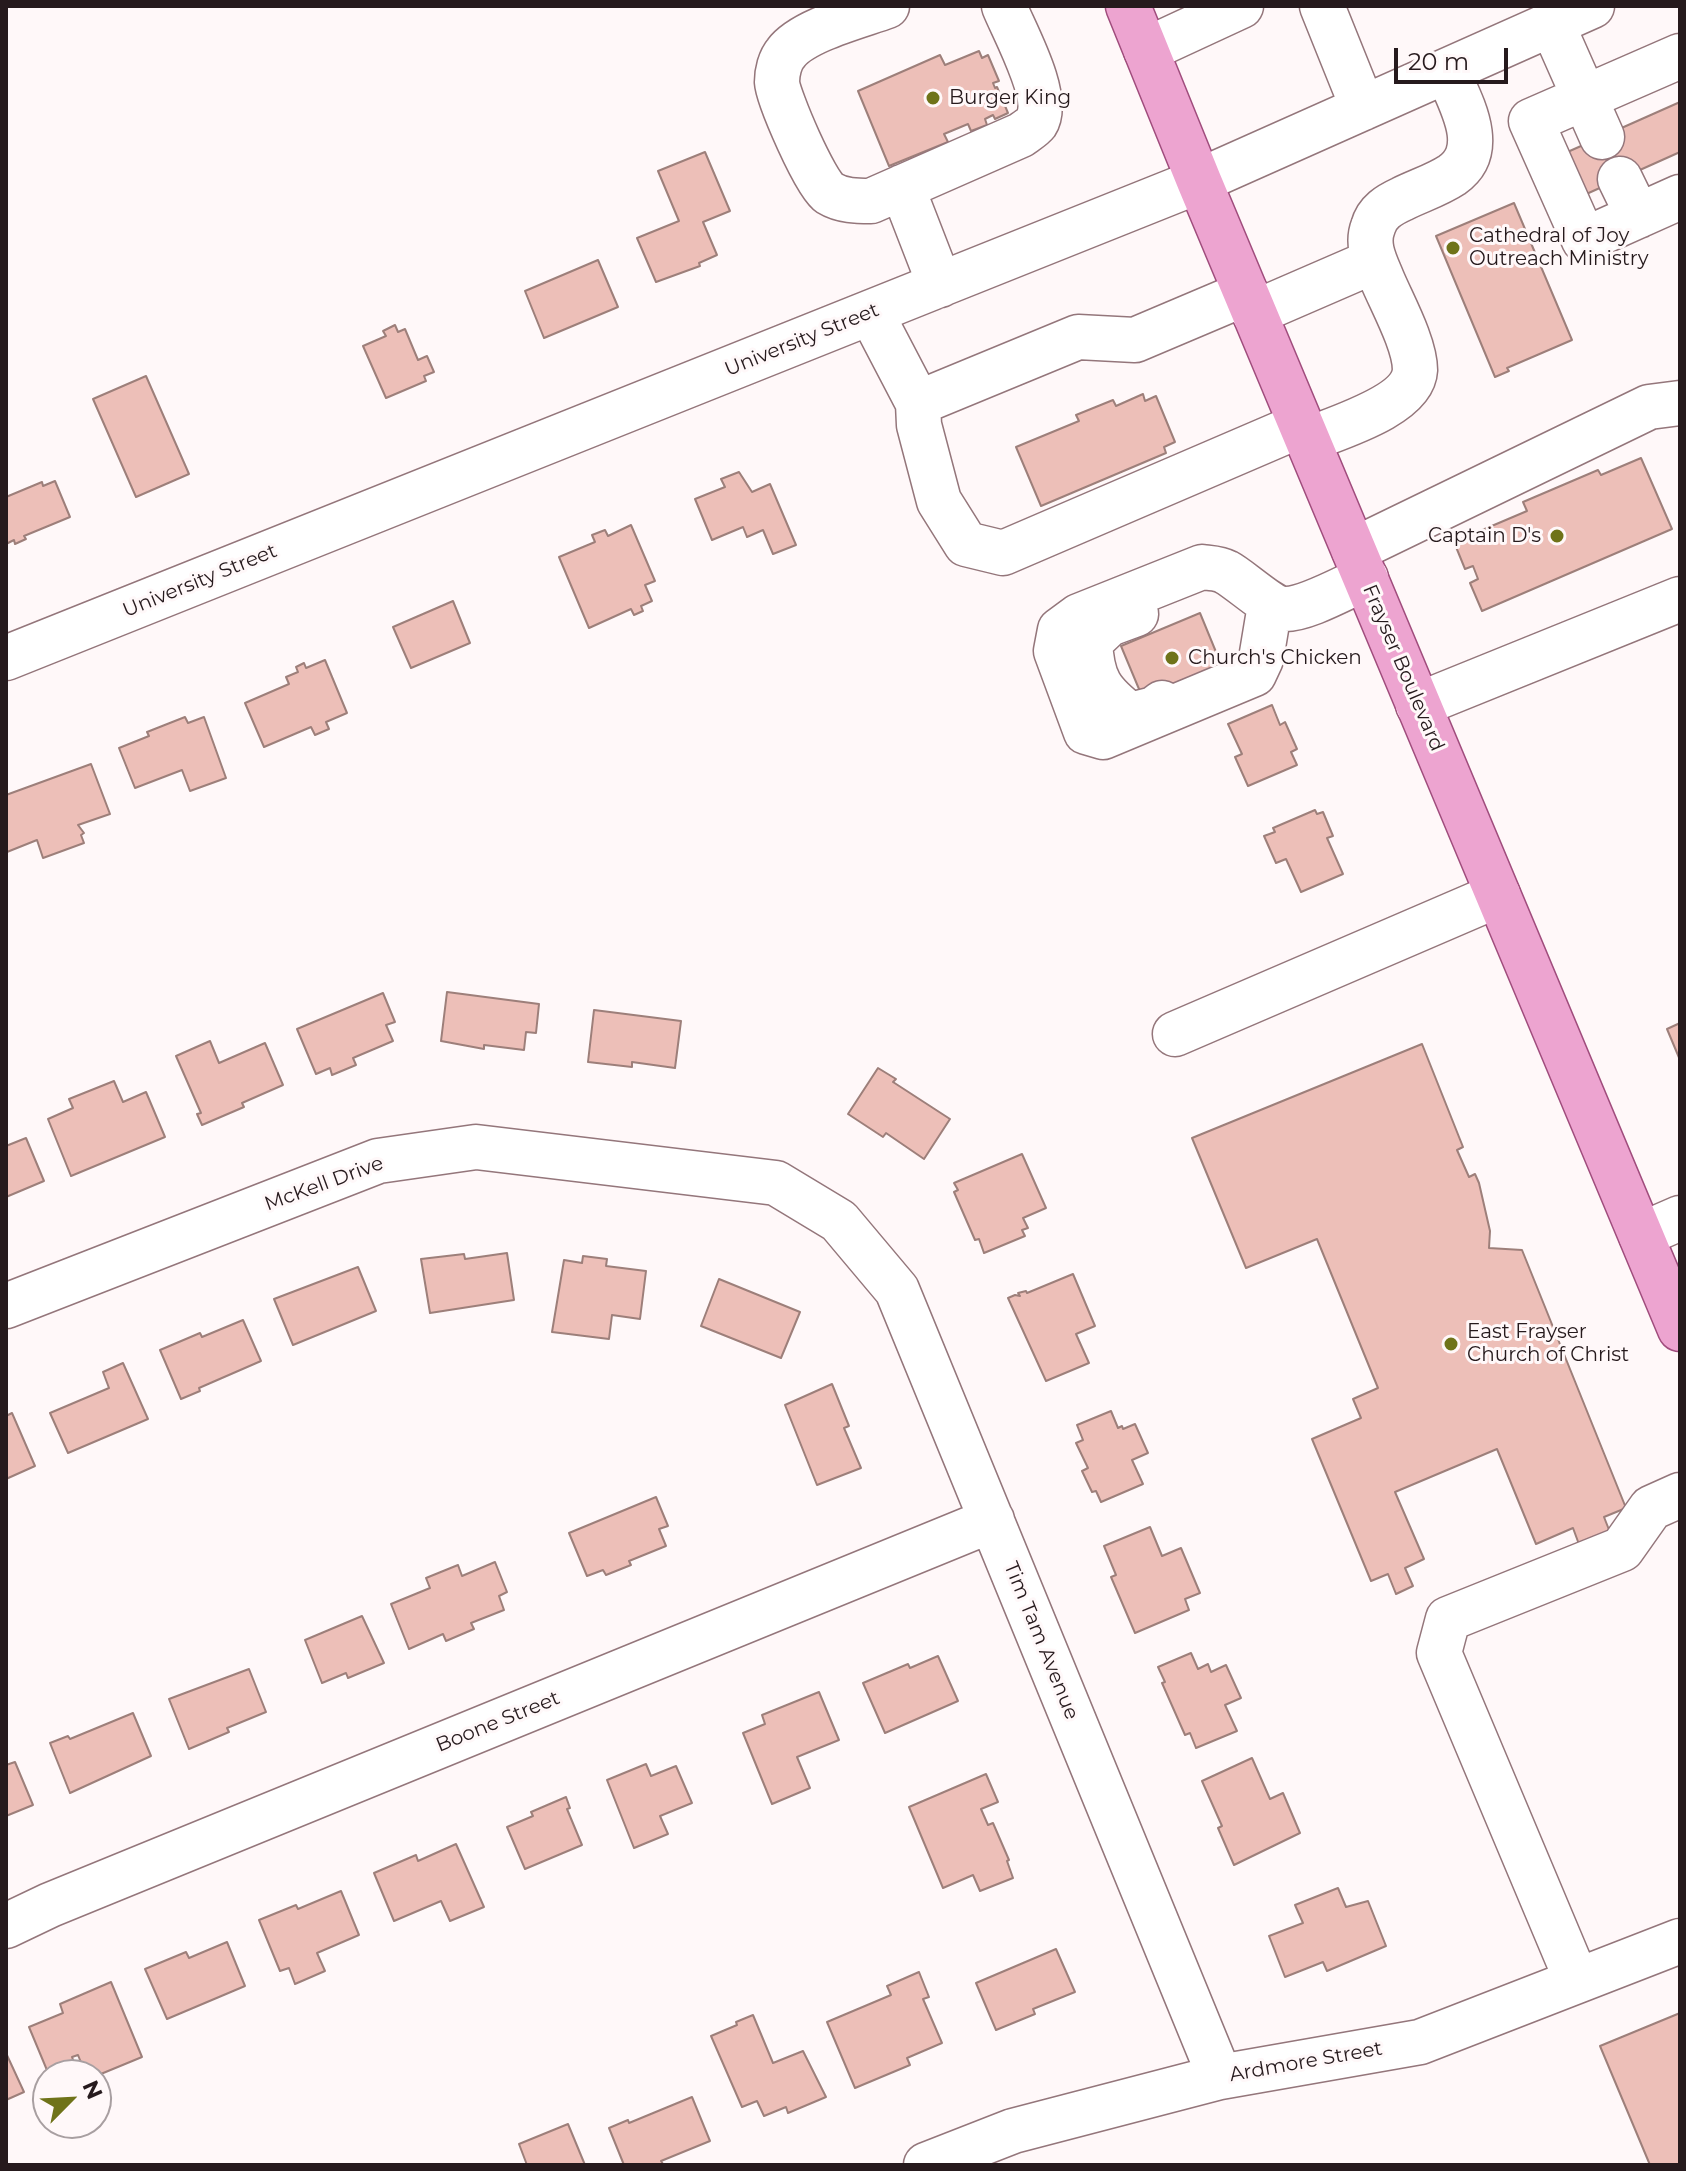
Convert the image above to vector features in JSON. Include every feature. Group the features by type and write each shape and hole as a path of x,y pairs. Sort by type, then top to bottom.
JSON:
{"main road":[{"name":"Frayser Boulevard","path":"1128,6 1418,705 1678,1318"}],"street":[{"path":"887,6 802,39 787,51 779,64 777,84 813,174 828,193 848,200 871,201 1021,135 1035,123 1040,109 1039,90 1004,6"},
{"path":"1146,50 1241,6"},
{"path":"1322,6 1363,108"},
{"name":"University Street","path":"6,658 1199,181 1592,6"},
{"path":"1552,24 1602,137"},
{"path":"1676,67 1584,98 1531,121 1584,240 1629,197 1680,197"},
{"path":"871,313 918,403 919,425 939,501 966,544 1003,553 1304,432 1393,403 1409,389 1415,371 1410,346 1374,261 1369,239 1374,223 1386,206 1450,176 1464,165 1470,150 1469,126 1447,71"},
{"path":"902,187 940,285"},
{"path":"918,403 1078,337 1135,340 1374,261"},
{"path":"1270,605 1261,659 1254,674 1103,737 1086,732 1056,651 1060,630 1079,616 1202,567 1223,570 1256,591 1270,605 1283,609 1300,606 1360,564 1649,407 1680,403"},
{"path":"1418,705 1680,599"},
{"path":"1175,1034 1498,895"},
{"name":"McKell Drive","path":"6,1306 378,1161 476,1147 776,1183 839,1221"},
{"path":"1641,1235 1680,1218"},
{"name":"Tim Tam Avenue","path":"839,1221 897,1290 1220,2077"},
{"path":"1577,1981 1439,1653 1448,1619 1622,1549 1651,1508 1680,1495"},
{"name":"Boone Street","path":"6,1926 50,1905 992,1520"},
{"name":"Ardmore Street","path":"926,2165 1013,2131 1220,2077 1420,2042 1680,1941"}],"building":[{"path":"979,51 982,58 988,55 999,81 993,83 1008,113 995,119 993,115 985,119 987,125 971,131 968,124 944,134 948,142 889,166 858,91 940,55 945,65"},
{"path":"1680,102 1680,152 1573,200 1554,158"},
{"path":"705,152 730,211 703,222 717,255 699,263 700,266 656,282 637,238 679,221 658,171"},
{"path":"1514,203 1572,340 1507,368 1509,371 1495,377 1436,236"},
{"path":"598,260 618,307 544,338 525,291"},
{"path":"395,325 398,332 405,329 418,360 427,356 434,372 424,376 426,381 386,398 363,346 386,336 383,331"},
{"path":"146,376 189,474 136,497 93,399"},
{"path":"1143,394 1145,401 1156,396 1175,442 1164,447 1166,453 1041,506 1016,447 1079,421 1076,415 1113,400 1116,406"},
{"path":"1641,458 1672,529 1482,611 1470,583 1478,579 1473,566 1465,569 1454,542 1527,511 1523,502 1598,470 1601,475"},
{"path":"739,472 752,492 770,484 796,545 773,554 763,530 747,537 743,527 712,540 695,499 725,487 721,479"},
{"path":"55,481 70,517 24,536 26,539 15,544 14,540 6,544 6,497 42,482 43,486"},
{"path":"631,525 655,581 645,585 652,601 641,606 643,611 634,615 631,609 589,628 559,557 595,542 592,535 605,530 608,536"},
{"path":"453,601 470,643 411,668 393,627"},
{"path":"1200,613 1223,669 1144,701 1121,646"},
{"path":"325,660 347,713 326,722 329,729 315,735 311,727 264,747 245,703 289,684 286,677 298,672 296,667 304,663 306,668"},
{"path":"1272,705 1280,725 1285,722 1297,749 1291,752 1297,765 1248,786 1235,757 1242,754 1228,724"},
{"path":"185,717 188,723 204,717 226,778 190,791 182,770 135,788 119,748 149,736 147,732"},
{"path":"91,764 110,814 78,825 84,833 81,835 84,843 43,858 37,840 7,852 6,795"},
{"path":"1315,810 1317,814 1323,812 1333,836 1327,838 1343,874 1301,892 1286,859 1276,863 1264,836 1275,832 1273,828"},
{"path":"447,992 539,1004 536,1033 526,1032 524,1050 484,1045 484,1049 441,1041"},
{"path":"383,993 395,1022 386,1025 393,1041 353,1058 356,1065 332,1075 330,1068 316,1074 297,1029"},
{"path":"594,1010 681,1021 675,1068 632,1062 632,1067 588,1062"},
{"path":"1680,1023 1680,1060 1667,1029"},
{"path":"210,1041 219,1063 265,1043 283,1085 242,1103 244,1107 202,1125 197,1114 201,1113 176,1056"},
{"path":"1422,1044 1463,1147 1457,1150 1469,1177 1475,1174 1479,1183 1490,1231 1489,1248 1522,1250 1626,1508 1604,1517 1615,1545 1584,1558 1573,1528 1536,1544 1497,1449 1395,1492 1424,1559 1405,1568 1413,1586 1396,1594 1388,1574 1371,1581 1312,1439 1361,1418 1353,1399 1378,1388 1317,1239 1246,1268 1192,1138"},
{"path":"878,1068 896,1079 893,1082 950,1119 924,1159 886,1133 883,1137 848,1114"},
{"path":"114,1081 123,1102 146,1092 165,1137 71,1176 48,1119 73,1108 69,1099"},
{"path":"26,1138 44,1181 6,1197 6,1146"},
{"path":"1022,1154 1046,1208 1023,1218 1028,1228 1022,1230 1025,1236 984,1253 954,1192 958,1190 954,1183"},
{"path":"507,1253 514,1300 430,1313 421,1259 464,1254 465,1259"},
{"path":"583,1256 607,1259 606,1266 646,1271 640,1319 612,1315 609,1339 552,1332 564,1260 582,1263"},
{"path":"358,1267 376,1311 293,1345 274,1299"},
{"path":"1073,1274 1095,1326 1076,1334 1089,1363 1046,1381 1008,1298"},
{"path":"719,1279 800,1312 781,1358 701,1326"},
{"path":"243,1320 261,1361 181,1399 160,1350"},
{"path":"123,1363 148,1419 68,1453 50,1413 109,1388 103,1372"},
{"path":"832,1384 849,1426 844,1428 861,1468 817,1485 785,1405"},
{"path":"1111,1411 1118,1428 1135,1424 1148,1453 1132,1460 1143,1484 1101,1502 1096,1491 1092,1492 1082,1471 1088,1468 1076,1443 1083,1440 1077,1425"},
{"path":"12,1413 35,1466 6,1479 6,1416"},
{"path":"656,1497 668,1526 659,1529 666,1546 629,1561 631,1565 606,1575 603,1570 587,1576 569,1533"},
{"path":"1150,1527 1162,1556 1181,1548 1200,1593 1185,1599 1189,1610 1135,1633 1111,1577 1116,1575 1104,1546"},
{"path":"495,1562 507,1592 499,1596 504,1610 471,1623 474,1629 446,1641 443,1634 409,1649 391,1604 430,1588 426,1578 458,1565 462,1576"},
{"path":"362,1616 384,1663 348,1678 346,1673 322,1683 305,1640"},
{"path":"1191,1653 1198,1669 1208,1664 1211,1672 1226,1665 1241,1698 1225,1705 1237,1731 1196,1748 1190,1733 1185,1735 1158,1667"},
{"path":"938,1656 958,1701 885,1733 863,1683 908,1664 910,1668"},
{"path":"249,1669 266,1712 227,1728 229,1732 189,1749 169,1699"},
{"path":"819,1692 839,1740 797,1757 810,1788 772,1804 743,1733 765,1724 762,1715"},
{"path":"133,1713 151,1756 70,1793 50,1743 68,1736 70,1739"},
{"path":"1252,1758 1270,1799 1283,1793 1300,1833 1234,1865 1218,1828 1222,1826 1202,1781"},
{"path":"15,1762 33,1805 6,1816 6,1765"},
{"path":"646,1764 651,1776 676,1766 692,1803 660,1816 668,1834 634,1848 607,1780"},
{"path":"986,1774 998,1802 981,1809 988,1825 993,1823 1013,1878 980,1891 973,1875 943,1888 909,1807"},
{"path":"566,1797 570,1808 567,1809 582,1845 525,1869 507,1827 533,1816 531,1812"},
{"path":"456,1844 484,1907 450,1921 441,1901 394,1921 374,1873 416,1855 418,1861"},
{"path":"1338,1888 1346,1907 1368,1901 1386,1946 1327,1971 1323,1962 1285,1977 1269,1936 1303,1923 1295,1905"},
{"path":"341,1891 359,1935 317,1953 325,1971 295,1984 289,1968 280,1971 259,1920 296,1905 298,1909"},
{"path":"227,1942 245,1986 167,2019 145,1969 186,1952 189,1958"},
{"path":"1056,1949 1075,1992 1033,2009 1035,2014 996,2030 976,1983"},
{"path":"919,1972 929,1997 923,1999 942,2043 907,2058 910,2065 855,2088 827,2022 891,1995 887,1986"},
{"path":"111,1982 142,2057 112,2069 112,2059 80,2059 78,2055 73,2059 42,2059 29,2027 63,2013 60,2004"},
{"path":"1680,2013 1680,2165 1650,2165 1600,2046"},
{"path":"753,2015 773,2063 803,2051 826,2097 788,2113 786,2107 764,2116 757,2101 742,2107 711,2036"},
{"path":"6,2053 24,2092 6,2100"},
{"path":"692,2097 710,2141 661,2161 663,2164 660,2165 624,2165 609,2128"},
{"path":"568,2124 585,2165 527,2165 519,2144"}],"place":[{"name":"Burger King","path":"933,98"},
{"name":"Cathedral of Joy Outreach Ministry","path":"1453,248"},
{"name":"Captain D's","path":"1557,536"},
{"name":"Church's Chicken","path":"1172,658"},
{"name":"East Frayser Church of Christ","path":"1451,1344"}]}
